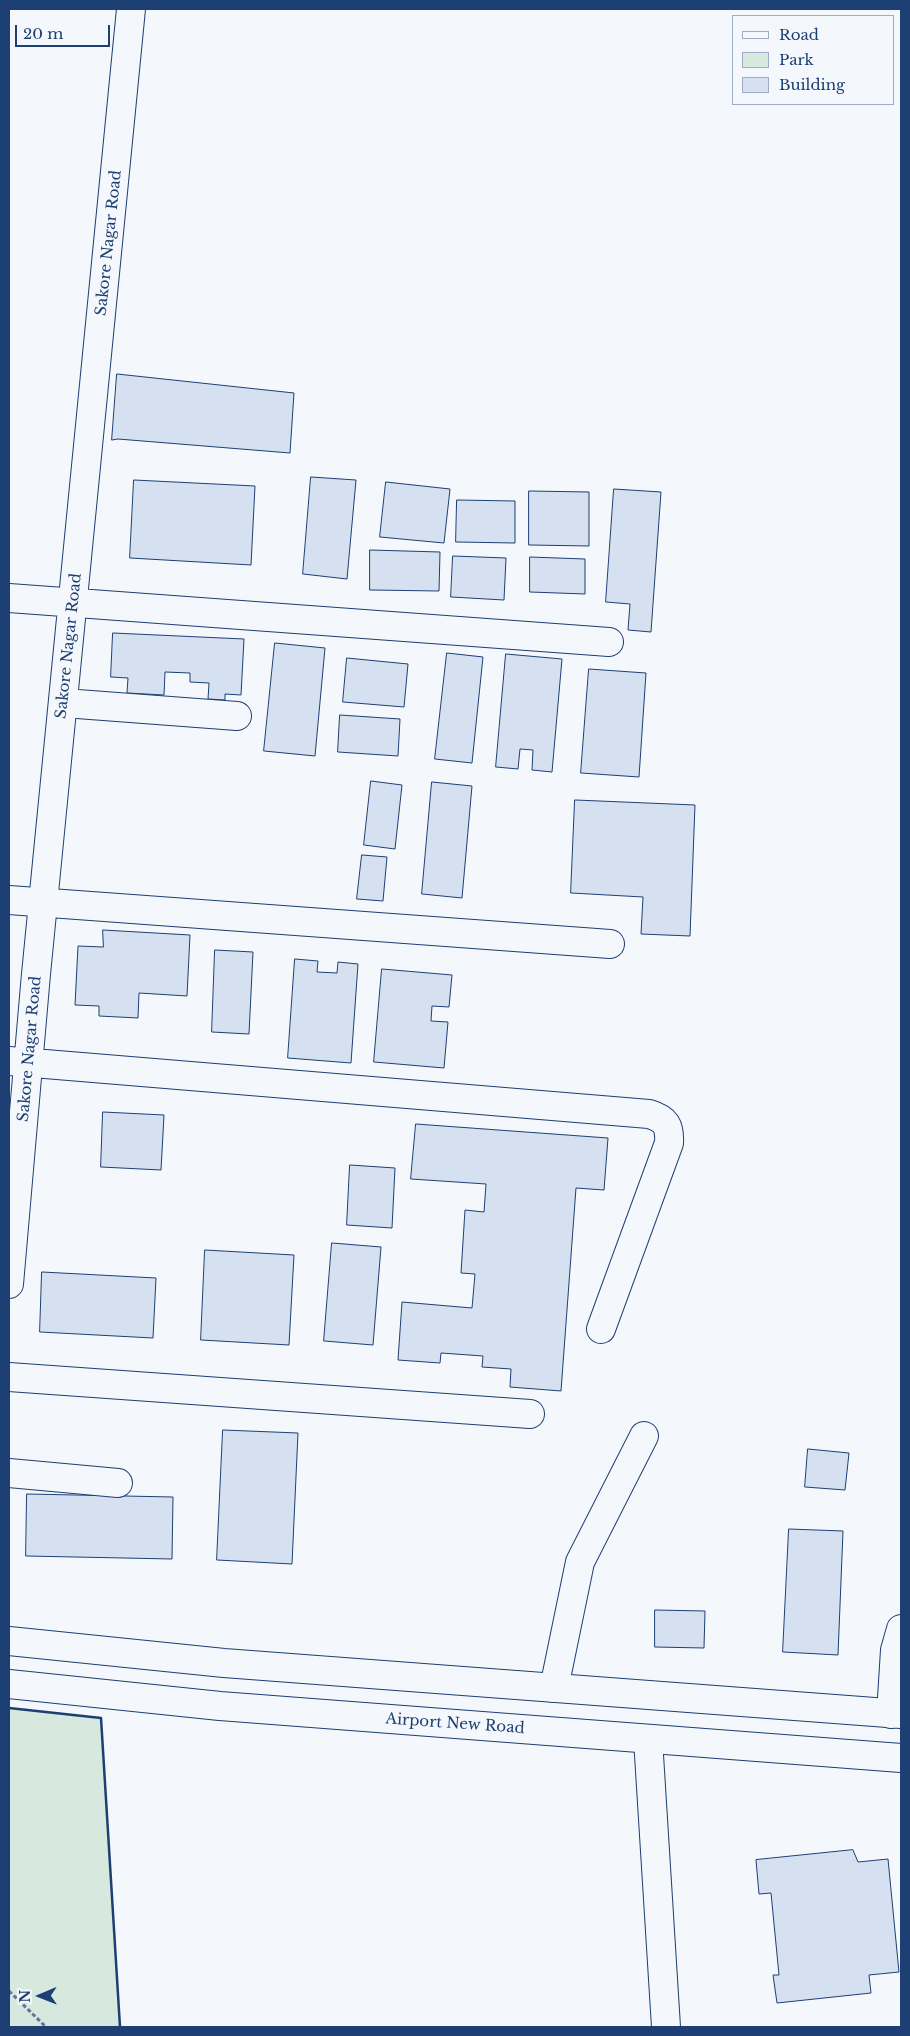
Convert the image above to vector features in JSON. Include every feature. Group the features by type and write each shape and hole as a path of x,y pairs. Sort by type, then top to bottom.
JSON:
{"street":[{"name":"Sakore Nagar Road","path":"9,1284 19,1061 44,902 131,9"},
{"path":"9,598 608,642"},
{"path":"64,703 238,716"},
{"path":"9,900 610,944"},
{"path":"19,1061 649,1114 660,1117 667,1123 670,1131 669,1143 601,1328"},
{"path":"9,1377 530,1414"},
{"path":"554,1688 580,1562 644,1436"},
{"path":"9,1473 118,1483"},
{"path":"9,1641 224,1663 896,1714 895,1650 901,1629"},
{"name":"Airport New Road","path":"9,1684 220,1706 901,1758"},
{"path":"648,1739 666,2027"}],"path":[{"path":"9,1991 46,2027"}],"green space":[{"path":"9,1708 101,1718 120,2027 9,2027"}],"building":[{"path":"117,374 294,393 290,453 112,440"},
{"path":"311,477 356,480 347,579 303,574"},
{"path":"134,480 255,486 251,565 130,558"},
{"path":"386,482 450,489 444,543 380,537"},
{"path":"614,489 661,492 651,632 628,630 630,604 606,602"},
{"path":"529,491 589,492 589,546 529,545"},
{"path":"457,500 515,501 515,543 456,542"},
{"path":"370,550 440,552 439,591 370,590"},
{"path":"453,556 506,558 504,600 451,597"},
{"path":"530,557 585,559 585,594 530,592"},
{"path":"113,633 244,639 241,695 225,694 225,700 208,699 209,683 190,682 190,673 165,672 164,695 127,693 128,678 111,677"},
{"path":"275,643 325,648 315,756 264,751"},
{"path":"447,653 483,657 472,763 435,759"},
{"path":"506,654 562,659 552,772 532,770 533,750 520,749 518,769 496,767"},
{"path":"347,658 408,664 404,707 343,702"},
{"path":"589,669 646,673 639,777 581,773"},
{"path":"340,715 400,719 398,756 338,752"},
{"path":"371,781 402,785 395,849 364,845"},
{"path":"432,782 472,786 462,898 422,894"},
{"path":"575,800 695,805 690,936 641,934 643,897 571,893"},
{"path":"362,855 387,857 383,901 357,899"},
{"path":"103,930 190,935 187,996 139,993 138,1018 99,1016 99,1006 75,1005 78,946 103,947"},
{"path":"215,950 253,952 249,1034 212,1032"},
{"path":"295,959 318,961 317,972 337,973 338,962 358,964 351,1063 288,1058"},
{"path":"382,969 452,975 449,1007 432,1006 431,1021 448,1022 444,1068 374,1062"},
{"path":"103,1112 164,1115 161,1170 101,1167"},
{"path":"416,1124 608,1138 604,1190 576,1188 561,1391 510,1387 511,1369 482,1367 483,1356 441,1353 440,1363 398,1360 402,1302 472,1308 475,1274 461,1273 465,1210 484,1212 486,1184 411,1179"},
{"path":"350,1165 395,1168 392,1228 347,1225"},
{"path":"332,1243 381,1247 373,1345 324,1341"},
{"path":"205,1250 294,1255 289,1345 201,1340"},
{"path":"42,1272 156,1278 153,1338 40,1332"},
{"path":"223,1430 298,1433 292,1564 217,1560"},
{"path":"808,1449 849,1453 845,1490 805,1487"},
{"path":"27,1494 173,1497 172,1559 26,1556"},
{"path":"789,1529 843,1531 838,1655 783,1652"},
{"path":"655,1610 705,1611 704,1648 655,1647"},
{"path":"853,1850 858,1862 888,1859 899,1972 869,1975 871,1993 777,2003 773,1975 779,1975 771,1893 759,1894 756,1860"}],"wall":[{"path":"9,1708 101,1718 120,2027"}]}
